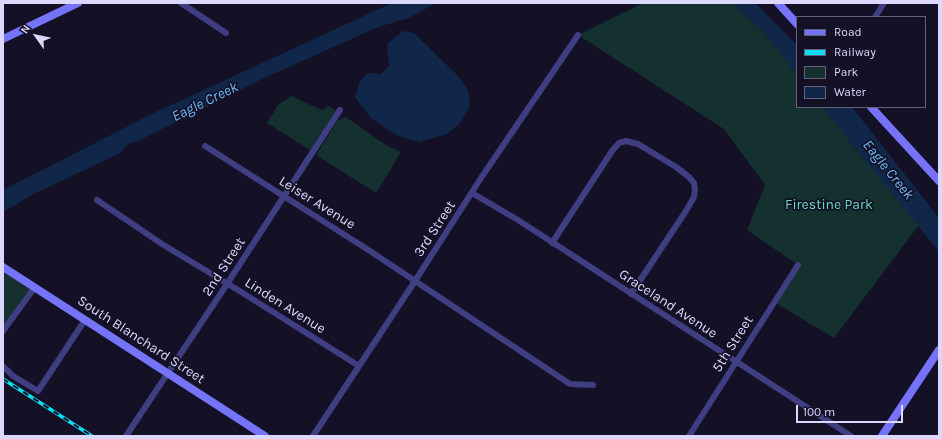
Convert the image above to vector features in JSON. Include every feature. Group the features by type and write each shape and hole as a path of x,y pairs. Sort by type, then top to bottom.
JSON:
{"street":[{"path":"3,39 78,3"},
{"path":"181,3 226,33"},
{"path":"778,3 796,23"},
{"path":"876,16 884,3"},
{"name":"3rd Street","path":"313,436 472,193 578,35"},
{"path":"872,108 939,181"},
{"name":"2nd Street","path":"126,436 228,284 340,110"},
{"path":"552,243 615,147 622,141 629,141 647,148 681,170 694,183 696,189 694,197 686,211 631,294"},
{"name":"Leiser Avenue","path":"205,146 331,226 570,384 592,385"},
{"name":"Graceland Avenue","path":"472,193 518,220 851,436"},
{"name":"Linden Avenue","path":"97,200 162,244 359,366"},
{"name":"5th Street","path":"689,436 798,264"},
{"name":"South Blanchard Street","path":"3,267 265,436"},
{"path":"3,331 34,287"},
{"path":"3,366 13,376 38,390 85,320"},
{"path":"882,436 939,350"}],"green space":[{"name":"Firestine Park","path":"643,3 746,3 796,57 796,108 838,108 925,217 834,338 774,302 798,265 747,230 765,185 724,129 578,35"},
{"path":"291,96 322,110 329,106 336,111 310,150 267,123 278,105"},
{"path":"346,117 386,145 401,152 376,193 316,155 338,120"},
{"path":"3,267 35,287 3,335"}],"water":[{"name":"Eagle Creek","path":"392,3 436,3 409,18 378,27 260,80 136,142 129,143 122,152 34,194 3,212 3,190 154,113"},
{"path":"732,3 755,3 796,44 796,74 764,32"},
{"path":"403,31 414,33 458,76 468,90 470,106 459,124 447,134 420,142 398,136 371,118 355,97 360,81 368,73 381,74 389,66 387,44"},
{"name":"Eagle Creek","path":"823,108 853,108 939,218 939,252"}],"railway":[{"path":"3,379 92,436"}]}
